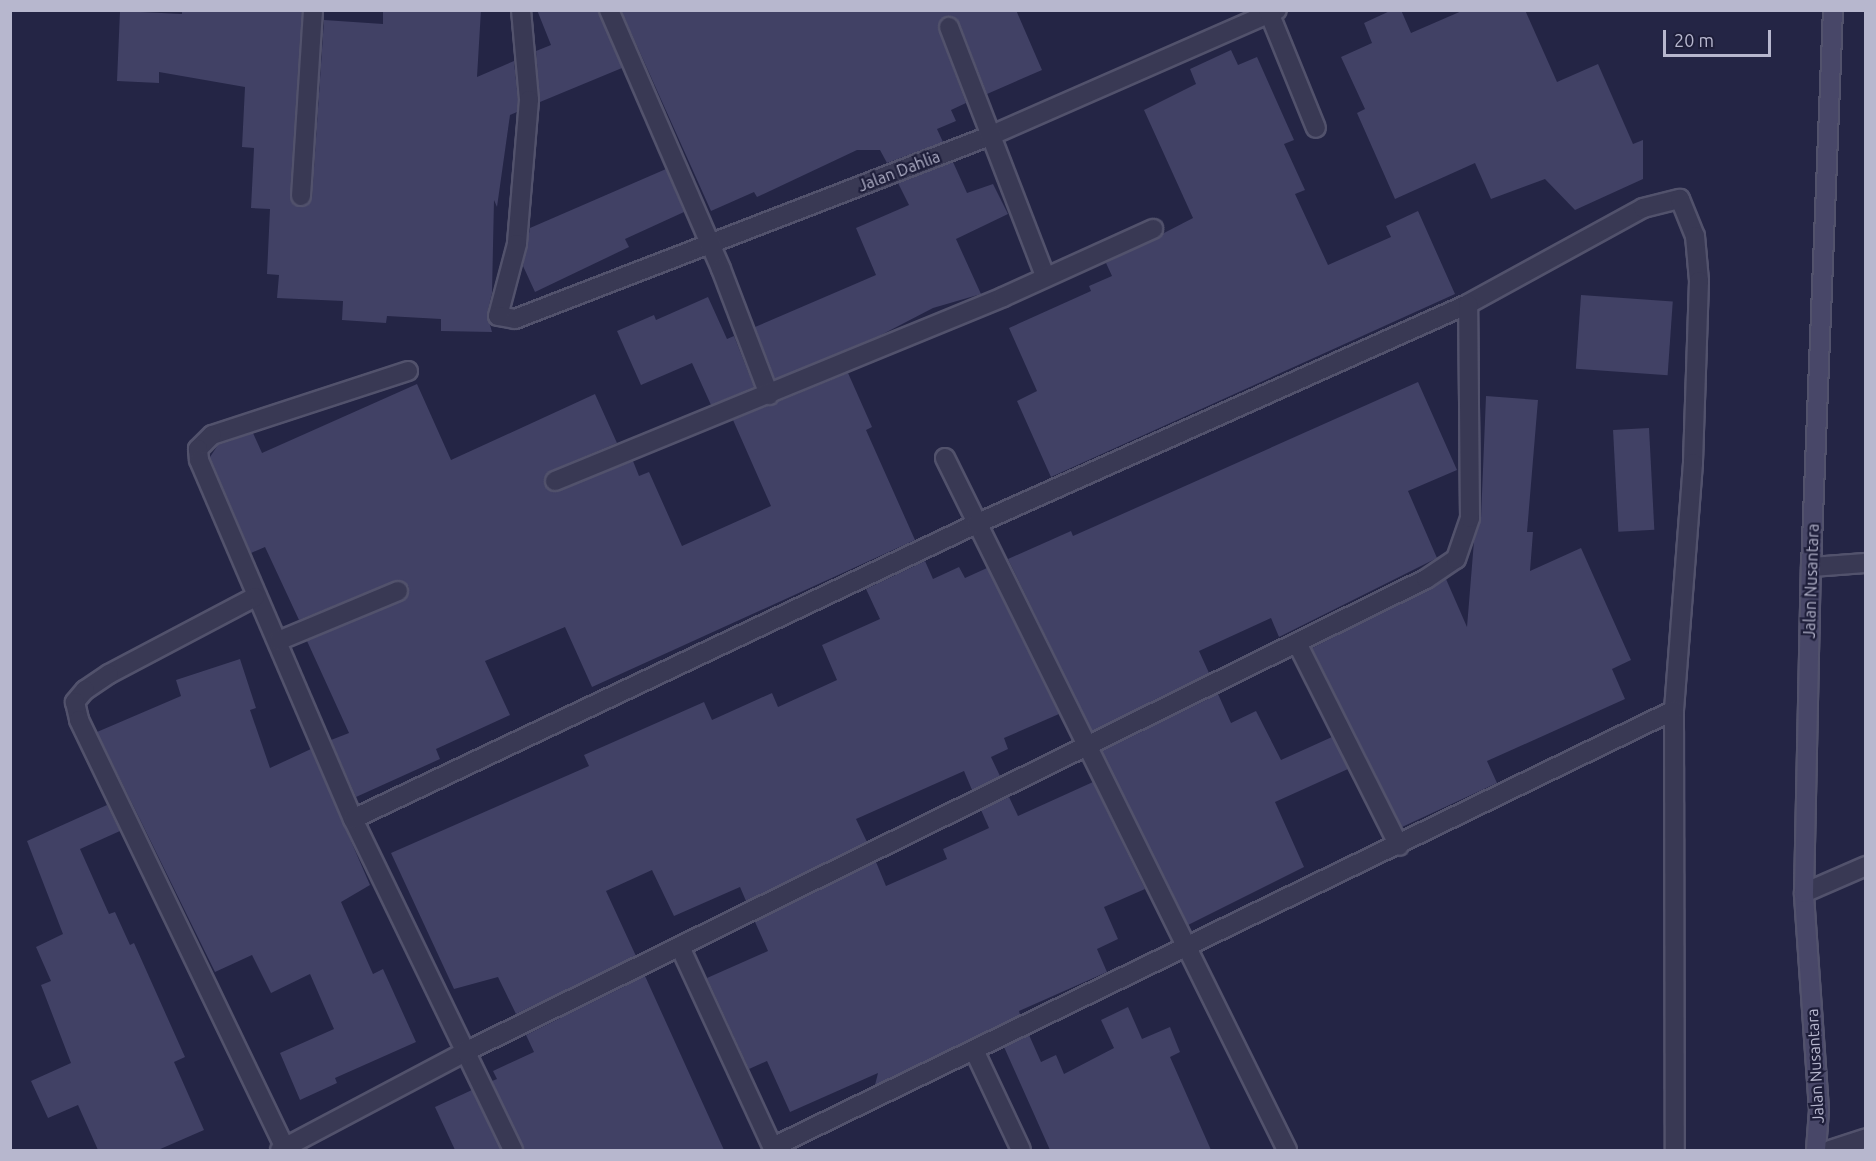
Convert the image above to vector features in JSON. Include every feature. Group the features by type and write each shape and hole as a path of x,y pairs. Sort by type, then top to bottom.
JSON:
{"main road":[{"name":"Jalan Nusantara","path":"1816,1150 1819,1110 1804,893 1810,567 1833,10"}],"street":[{"path":"301,196 313,10"},
{"name":"Jalan Dahlia","path":"521,10 529,100 517,244 498,316 515,319 992,135 1272,12"},
{"path":"609,10 710,244 770,395"},
{"path":"1272,12 1316,128"},
{"path":"949,27 1045,276"},
{"path":"353,819 976,524 1468,304 1643,208 1680,200 1695,236 1700,281 1693,463 1674,710 1675,1150"},
{"path":"555,481 770,395 1153,229"},
{"path":"255,597 110,674 85,690 75,702 79,720 283,1150 465,1052 1417,584 1456,559 1470,518 1468,304"},
{"path":"408,371 212,435 202,442 199,460 255,597 278,641 353,819 513,1150"},
{"path":"945,458 1184,948 1287,1150"},
{"path":"1810,567 1866,563"},
{"path":"278,641 398,591"},
{"path":"1297,643 1399,846"},
{"path":"680,947 774,1149 1674,710"},
{"path":"1804,893 1866,866"},
{"path":"974,1050 1021,1150"},
{"path":"1830,1150 1866,1138"}],"building":[{"path":"182,10 302,10 290,195 294,205 301,207 312,197 324,20 383,24 383,10 481,10 477,77 514,61 518,100 517,112 510,115 497,207 494,200 492,293 487,314 492,332 441,331 441,319 387,316 386,323 342,320 343,301 277,298 279,275 267,274 270,209 251,208 254,148 242,147 245,87 159,72 159,83 117,81 120,11 182,14"},
{"path":"537,10 598,10 622,68 540,102 536,51 551,45"},
{"path":"621,10 1016,10 1042,70 987,94 959,22 951,16 944,17 939,31 966,103 951,110 956,121 937,129 943,142 887,163 880,150 857,150 757,197 754,192 711,211"},
{"path":"1392,10 1401,10 1411,33 1464,10 1525,10 1557,82 1598,64 1633,144 1643,140 1643,179 1575,210 1545,179 1491,199 1475,163 1395,199 1357,113 1365,109 1341,57 1372,43 1364,23"},
{"path":"1231,50 1238,65 1257,57 1294,140 1284,144 1305,190 1295,194 1328,265 1391,237 1386,226 1418,211 1455,294 1051,477 1017,401 1037,391 1009,328 1091,291 1089,286 1112,276 1106,263 1193,218 1144,110 1196,84 1190,69"},
{"path":"953,162 967,193 993,184 1008,214 956,239 981,294 933,308 881,335 775,379 755,327 876,275 856,228 909,205 898,183"},
{"path":"666,169 684,212 625,239 629,247 535,292 523,266 530,228"},
{"path":"1581,295 1673,301 1668,375 1576,369"},
{"path":"708,297 727,339 734,336 754,387 711,405 692,363 641,385 617,331 654,315 656,320"},
{"path":"848,373 872,427 866,430 915,540 592,687 565,627 485,661 510,715 436,749 440,759 356,797 331,740 349,733 307,641 402,601 409,587 404,582 394,581 299,620 265,547 251,553 210,457 218,445 253,433 262,453 417,384 451,460 595,394 617,443 550,471 544,479 545,486 559,491 633,461 639,476 649,472 682,546 771,506 733,420"},
{"path":"1418,382 1457,470 1408,491 1437,558 1279,637 1271,618 1199,651 1209,673 1092,731 1008,559 1071,531 1073,536"},
{"path":"1486,396 1538,400 1527,532 1533,532 1530,571 1581,548 1631,660 1612,669 1625,699 1487,761 1497,783 1402,827 1312,648 1446,579 1467,627 1474,541 1481,518"},
{"path":"1649,428 1654,530 1618,532 1613,430"},
{"path":"925,561 933,579 959,567 965,578 987,568 1059,714 1004,738 1008,749 991,757 1000,776 972,790 964,771 856,819 867,842 746,901 740,887 674,916 652,870 606,891 636,956 516,1014 498,977 454,989 391,853 589,766 584,755 704,702 712,720 772,693 778,707 837,680 822,645 880,619 866,589"},
{"path":"240,659 256,708 250,710 270,768 311,749 370,885 341,902 373,974 383,969 416,1042 335,1078 337,1083 300,1100 280,1053 334,1029 310,974 271,993 252,955 215,972 97,732 181,696 176,680"},
{"path":"1218,694 1231,723 1256,711 1281,760 1332,737 1348,769 1275,802 1304,867 1188,925 1102,751"},
{"path":"1093,782 1145,889 1104,907 1118,939 1097,949 1107,972 1019,1011 1020,1015 875,1085 878,1073 790,1112 767,1061 749,1069 707,978 768,951 755,922 876,862 886,886 947,859 943,849 989,828 981,810 1009,797 1018,816"},
{"path":"107,805 120,831 80,849 109,914 115,912 130,945 134,943 185,1057 174,1062 204,1130 158,1150 98,1150 78,1105 48,1118 31,1081 71,1063 41,985 51,981 36,947 63,934 27,841"},
{"path":"645,976 724,1150 524,1150 492,1081 497,1079 493,1071 534,1052 526,1035"},
{"path":"1128,1007 1142,1039 1170,1027 1180,1052 1170,1057 1211,1150 1050,1150 1004,1047 1029,1035 1041,1062 1056,1055 1064,1074 1114,1048 1101,1020"},
{"path":"472,1090 501,1150 455,1150 435,1107"}]}
